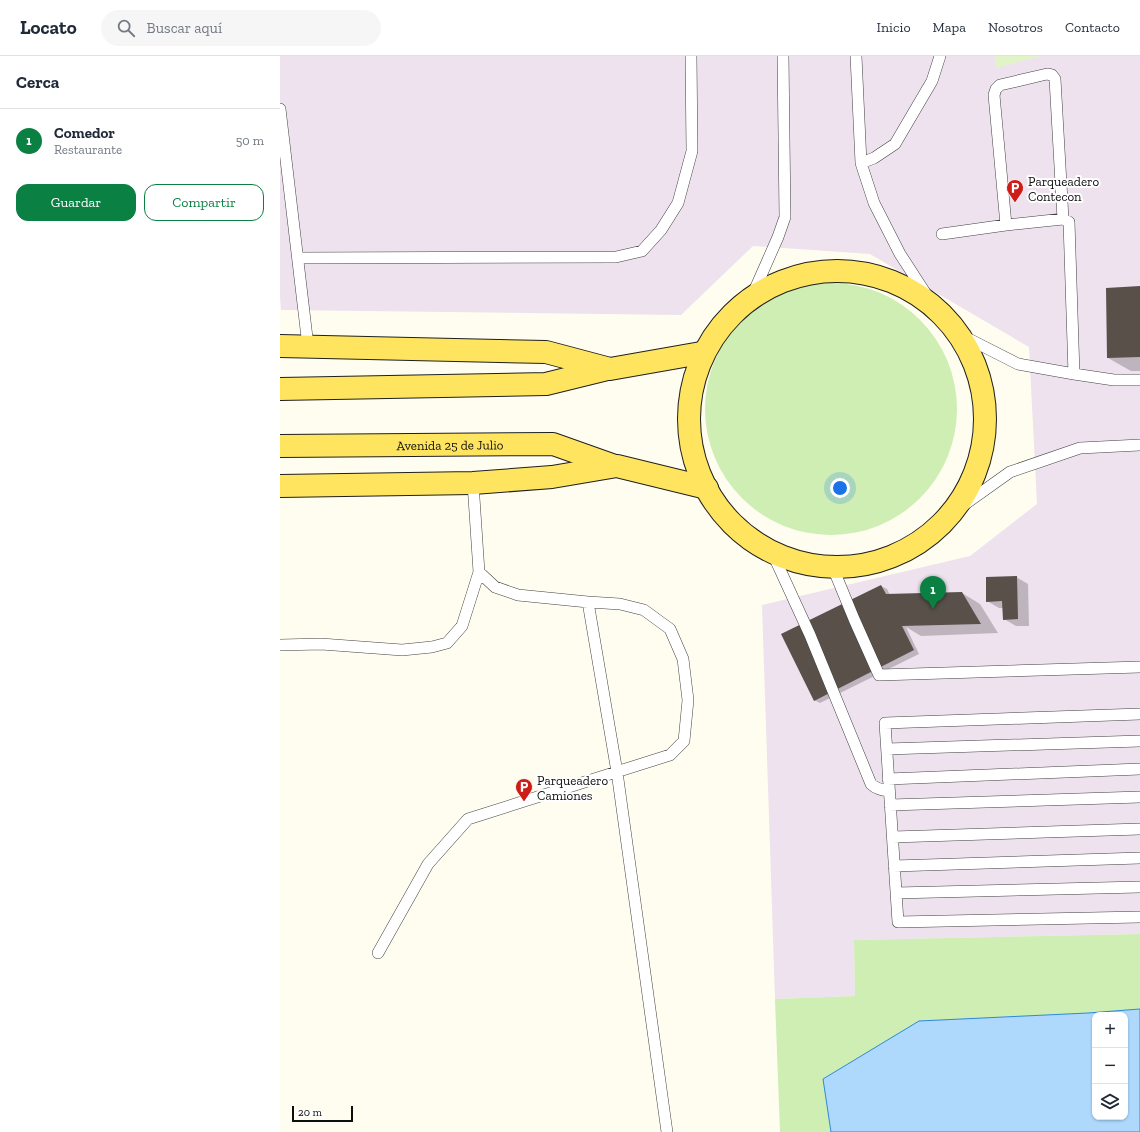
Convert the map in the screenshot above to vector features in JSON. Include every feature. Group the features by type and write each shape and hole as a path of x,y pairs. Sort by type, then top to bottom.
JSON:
{"main road":[{"path":"826,271 865,274 902,286 934,308 957,332 979,374 987,419 981,465 961,507 936,534 905,554 870,566 833,568 801,562 771,550 748,534 727,513 707,488 693,456 687,421 689,386 701,353 723,321 752,296 787,278 826,271"},
{"path":"280,346 546,352 610,369"},
{"path":"280,389 546,384 610,369 701,353"},
{"name":"Avenida 25 de Julio","path":"280,446 553,444 617,466 707,488"},
{"name":"Avenida 25 de Julio","path":"280,486 473,483 552,477 617,466"}],"lane":[{"path":"298,258 616,257 642,251 661,230 678,203 692,151 691,56"},
{"path":"752,296 778,237 785,216 783,56"},
{"path":"861,163 874,158 895,144 932,81 940,56"},
{"path":"859,57 861,163 874,203 900,254 934,308"},
{"path":"1006,225 994,95 996,89 1000,86 1047,74 1052,75 1054,79 1063,219"},
{"path":"280,109 308,346"},
{"path":"942,234 1063,219 1069,222 1074,374"},
{"path":"957,332 1018,364 1114,380 1140,380"},
{"path":"961,507 1010,472 1080,448 1140,445"},
{"path":"280,645 320,644 402,650 432,647 447,643 462,626 479,572 473,483"},
{"path":"771,550 810,636 871,784 875,788 889,791"},
{"path":"833,568 879,674 1140,667"},
{"path":"378,952 428,864 468,819 670,755 684,741 688,700 683,658 670,629 644,610 620,604 518,595 496,587 479,572"},
{"path":"588,602 616,772 668,1132"},
{"path":"1140,714 885,723 898,922 1140,917"},
{"path":"887,749 1140,741"},
{"path":"888,779 1140,769"},
{"path":"890,805 1140,797"},
{"path":"893,837 1140,829"},
{"path":"894,866 1140,858"},
{"path":"896,893 1140,887"}],"shaded area":[{"path":"280,56 1140,56 1140,934 854,940 855,996 775,999 762,605 970,556 1037,504 1029,347 870,254 753,246 681,315 281,310"}],"green space":[{"path":"995,56 1041,56 995,68"},
{"path":"831,283 855,286 879,293 901,305 920,320 935,339 947,361 954,385 957,409 954,433 947,457 935,479 920,498 901,513 879,525 855,532 831,535 807,532 783,525 761,513 742,498 727,479 715,457 708,433 705,409 708,385 715,361 727,339 742,320 761,305 783,293 807,286"},
{"path":"1140,934 1140,1132 780,1132 775,999 855,996 854,940"}],"water":[{"path":"1140,1009 1140,1132 831,1132 823,1079 919,1021 1092,1013 1092,1120 1128,1120 1128,1012 1101,1012"}],"building":[{"path":"1140,286 1140,357 1107,358 1106,288"},
{"path":"1017,576 1018,619 1003,620 1002,601 986,602 986,577"},
{"path":"881,585 886,594 962,592 981,624 902,626 914,650 814,701 781,634"}],"place":[{"name":"Parqueadero Contecon","path":"1015,203"},
{"name":"Comedor","path":"933,609"},
{"name":"Parqueadero Camiones","path":"524,802"}]}
